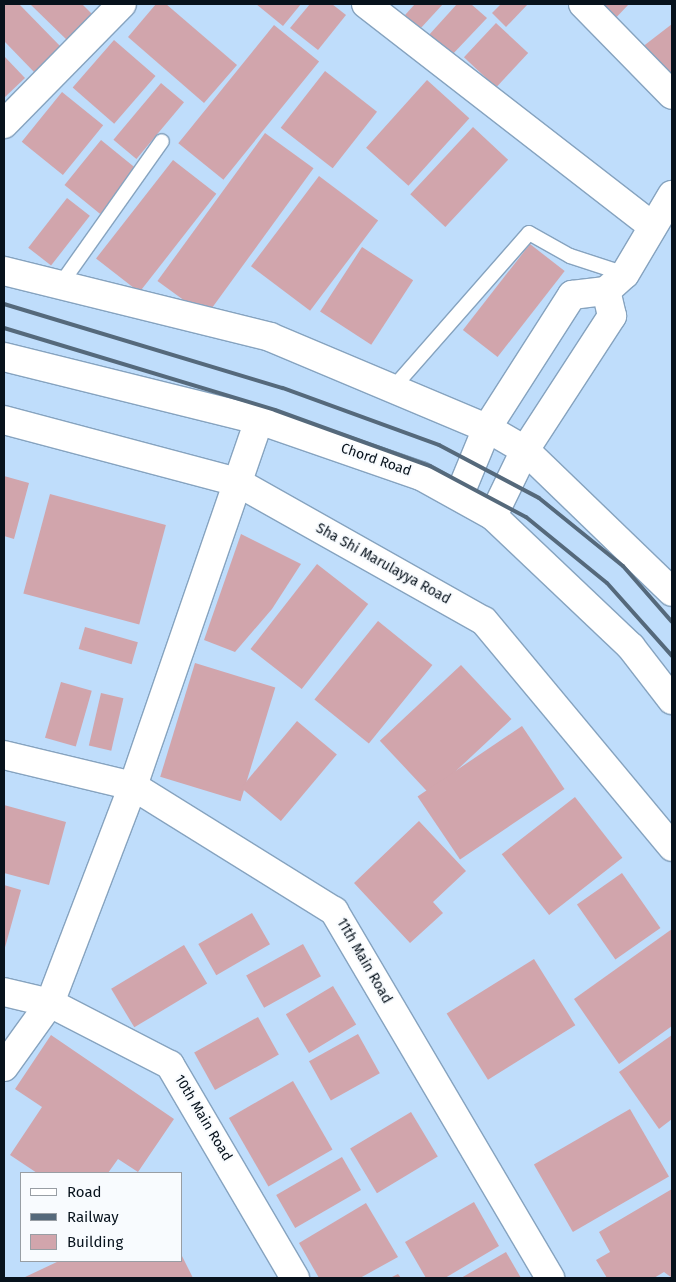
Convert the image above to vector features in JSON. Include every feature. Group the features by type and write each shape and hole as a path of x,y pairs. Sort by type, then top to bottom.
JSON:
{"street":[{"path":"4,124 122,4"},
{"path":"366,4 652,226"},
{"path":"584,4 672,95"},
{"path":"493,516 525,450 612,316 615,282 672,195"},
{"path":"4,271 270,337 487,428 525,450 672,592"},
{"path":"459,496 487,428 572,295 615,282"},
{"name":"Chord Road","path":"4,358 258,420 421,476 493,516 631,647 672,700"},
{"name":"Sha Shi Marulayya Road","path":"4,420 236,482 484,621 672,847"},
{"path":"4,1067 50,1003 133,786 258,420"},
{"name":"11th Main Road","path":"4,755 133,786 334,911 550,1278"},
{"name":"10th Main Road","path":"4,992 50,1003 170,1065 295,1278"}],"lane":[{"path":"60,285 162,141"},
{"path":"393,388 529,233 615,282"}],"building":[{"path":"4,4 19,4 61,47 35,73 4,41"},
{"path":"30,4 82,4 96,18 70,43"},
{"path":"156,4 166,4 237,65 204,103 128,37"},
{"path":"256,4 301,4 283,26"},
{"path":"310,4 332,4 346,15 318,50 290,28"},
{"path":"415,4 443,4 420,29 405,15"},
{"path":"457,4 471,4 487,18 450,57 428,36"},
{"path":"501,4 528,4 506,27 492,13"},
{"path":"591,4 629,4 611,23"},
{"path":"496,23 528,53 496,87 464,57"},
{"path":"672,24 672,79 637,51"},
{"path":"274,25 319,62 223,180 178,143"},
{"path":"114,40 156,76 114,124 73,88"},
{"path":"4,56 25,78 4,98"},
{"path":"325,71 377,112 333,168 281,128"},
{"path":"427,80 469,118 408,186 366,148"},
{"path":"161,83 184,102 136,159 113,140"},
{"path":"62,92 103,125 63,175 22,142"},
{"path":"473,127 508,160 445,227 410,194"},
{"path":"265,133 314,168 206,316 157,281"},
{"path":"101,140 137,169 100,214 64,185"},
{"path":"173,160 216,194 139,292 96,259"},
{"path":"319,176 378,221 310,311 251,266"},
{"path":"67,198 90,216 51,265 28,248"},
{"path":"530,244 565,271 498,357 463,330"},
{"path":"362,247 413,280 371,345 320,312"},
{"path":"4,476 29,483 14,539 4,536"},
{"path":"50,494 166,525 139,625 23,593"},
{"path":"241,534 301,564 272,609 235,652 204,640"},
{"path":"317,564 368,604 302,689 251,649"},
{"path":"378,621 432,665 369,744 314,699"},
{"path":"85,627 138,642 132,664 79,649"},
{"path":"195,663 275,688 241,801 160,777"},
{"path":"461,665 511,719 430,795 380,741"},
{"path":"61,682 92,691 76,747 45,738"},
{"path":"101,693 123,698 111,751 89,746"},
{"path":"297,721 337,754 281,821 241,788"},
{"path":"522,726 564,789 460,859 418,796"},
{"path":"575,797 622,858 549,915 502,854"},
{"path":"4,805 66,822 49,885 4,873"},
{"path":"419,821 466,871 433,902 443,913 410,943 354,883"},
{"path":"622,873 660,928 615,959 577,905"},
{"path":"4,885 21,890 4,951"},
{"path":"252,913 270,944 216,975 198,944"},
{"path":"672,929 672,1026 619,1064 574,999"},
{"path":"303,944 321,976 264,1008 246,976"},
{"path":"184,945 207,984 134,1027 111,989"},
{"path":"534,959 575,1025 488,1080 447,1014"},
{"path":"333,986 356,1025 309,1053 286,1014"},
{"path":"258,1017 279,1055 215,1090 194,1052"},
{"path":"358,1034 380,1073 331,1101 309,1061"},
{"path":"51,1035 174,1119 138,1172 118,1159 109,1172 36,1172 10,1155 42,1107 15,1089"},
{"path":"672,1035 672,1119 659,1129 619,1072"},
{"path":"293,1081 332,1149 268,1186 229,1118"},
{"path":"630,1109 669,1177 573,1232 534,1164"},
{"path":"411,1112 438,1157 377,1193 350,1149"},
{"path":"342,1157 361,1190 295,1228 276,1195"},
{"path":"672,1189 672,1278 664,1272 654,1278 607,1278 596,1260 610,1252 599,1232"},
{"path":"474,1202 499,1246 445,1278 426,1278 405,1242"},
{"path":"366,1203 398,1257 360,1278 319,1278 299,1243"},
{"path":"506,1252 521,1278 461,1278"},
{"path":"182,1256 193,1278 23,1278 57,1262 182,1262"},
{"path":"398,1274 401,1278 390,1278"}],"railway":[{"path":"4,304 283,388 439,445 539,498 623,566 672,622"},
{"path":"4,328 275,410 430,466 526,517 607,583 672,656"}]}
